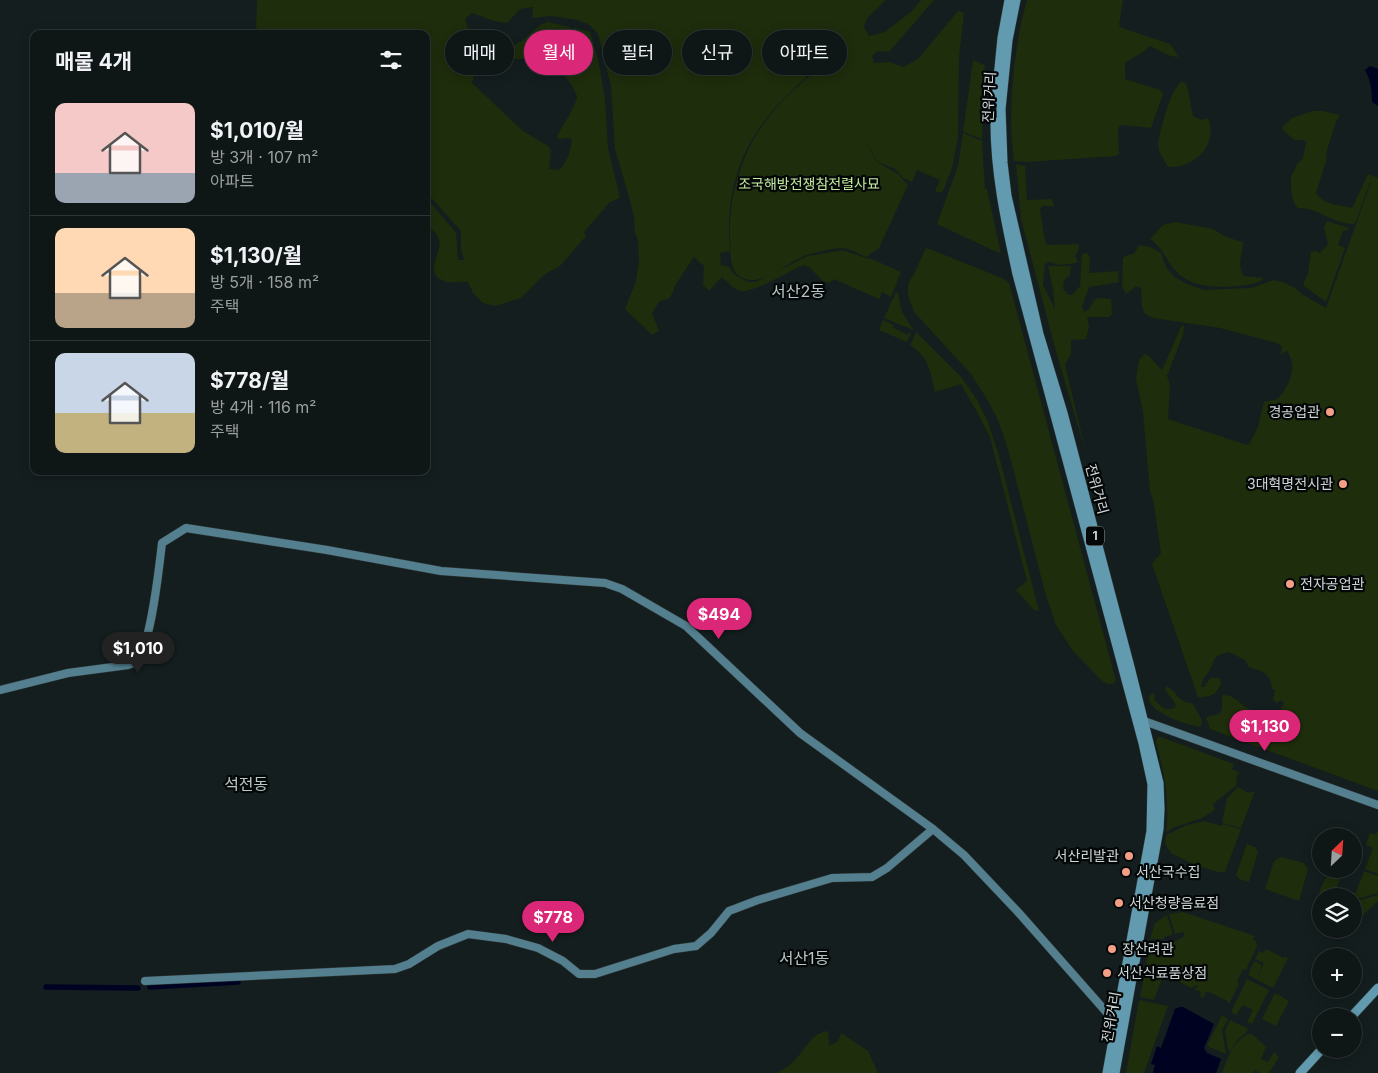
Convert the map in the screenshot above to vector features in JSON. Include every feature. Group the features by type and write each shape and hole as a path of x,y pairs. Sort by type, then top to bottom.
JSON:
{"main road":[{"name":"전위거리","path":"1009,0 1002,38 995,108 996,163 1001,199 1017,274 1143,743 1152,784 1151,831 1107,1073"},
{"name":"전위거리","path":"1016,0 1008,40 1001,109 1003,163 1007,196 1040,334 1159,783 1159,829 1115,1073"},
{"path":"1359,1008 1378,988"},
{"path":"1300,1073 1314,1058"}],"street":[{"path":"0,690 53,676 137,662 143,651 149,626 162,543 186,528 327,550 441,571 604,583 622,589 686,626 800,734 933,829 964,855 1018,912 1116,1023"},
{"path":"1144,721 1378,805"},
{"path":"145,981 395,969 409,964 438,946 468,934 506,939 538,948 563,962 579,974 595,974 674,949 696,946 711,933 729,911 758,900 832,878 872,877 887,868 933,829"}],"green space":[{"name":"조국해방전쟁참전렬사묘","path":"257,0 886,0 867,18 864,27 869,36 885,32 912,11 921,0 934,0 889,52 877,51 872,56 874,63 890,62 903,67 918,59 958,11 964,13 959,57 958,137 952,168 943,191 939,193 935,191 940,180 917,170 912,182 903,178 895,169 878,162 866,142 877,162 898,174 908,185 879,248 866,257 844,248 818,252 804,256 776,272 808,256 843,250 872,259 901,272 891,297 882,292 879,299 834,279 829,283 824,282 809,267 803,265 746,291 736,289 722,277 709,291 703,285 704,266 694,257 676,284 670,298 659,302 652,313 659,331 652,335 625,309 636,281 639,261 638,240 635,233 634,217 629,197 615,149 611,86 608,75 672,75 672,30 603,30 603,54 598,34 590,25 578,20 551,16 532,18 533,7 520,9 507,23 494,21 472,13 465,19 469,30 445,30 445,75 474,75 472,83 523,131 548,146 551,151 549,169 559,170 562,167 568,156 572,139 559,139 557,136 577,99 575,91 565,75 593,75 593,42 605,99 608,148 620,198 610,202 584,232 586,236 560,266 545,274 521,298 495,306 483,303 473,293 468,282 447,282 434,273 439,239 430,229 430,202 456,233 458,260 464,260 461,249 461,231 430,196 430,30 256,30","holes":["762,30 847,30 847,75 811,75 779,104 754,139 745,158 738,177 730,219 731,260 739,276 755,280 769,275 756,282 749,282 735,275 729,267 721,265 720,253 730,251 729,224 731,199 736,176 744,154 755,134 769,115 786,96 806,78 804,75 762,75"]},
{"path":"1027,0 1123,0 1119,25 1122,28 1170,44 1179,57 1170,56 1150,46 1125,63 1125,79 1160,90 1163,94 1151,128 1121,125 1118,128 1119,154 1116,156 1027,162 1014,161 1011,122 1013,80 1018,38"},
{"path":"548,22 570,27 569,30 534,30"},
{"path":"524,39 524,58 514,59 514,45"},
{"path":"973,60 985,65 982,139 963,132"},
{"path":"1182,81 1187,85 1193,116 1202,120 1208,118 1211,128 1210,137 1207,146 1195,159 1178,167 1168,167 1159,151 1158,143 1170,100"},
{"path":"1313,111 1340,115 1327,150 1326,161 1316,193 1332,204 1352,208 1368,174 1378,178 1378,791 1210,729 1206,717 1219,714 1222,709 1222,695 1232,696 1248,708 1256,711 1277,715 1281,712 1284,704 1282,700 1276,703 1273,699 1275,690 1272,689 1268,676 1262,671 1249,667 1245,660 1229,652 1216,657 1203,679 1201,687 1204,687 1210,678 1219,678 1221,683 1218,690 1210,696 1198,697 1152,564 1161,553 1153,499 1150,491 1143,412 1136,379 1139,360 1145,354 1162,370 1182,325 1184,326 1183,335 1167,376 1170,385 1168,419 1247,445 1250,443 1258,427 1264,402 1277,399 1286,388 1291,376 1292,363 1287,351 1281,354 1282,347 1277,343 1220,328 1153,318 1145,314 1142,307 1141,288 1136,286 1126,294 1122,286 1123,258 1134,254 1139,245 1150,247 1161,253 1167,269 1175,277 1204,290 1251,288 1274,280 1295,288 1326,308 1371,182 1356,221 1353,224 1339,221 1312,210 1298,208 1295,205 1292,197 1291,175 1303,158 1306,142 1294,140 1283,130 1283,126 1292,118"},
{"path":"963,133 982,141 985,189 987,189 1001,254 937,224 958,166"},
{"path":"1016,164 1025,166 1027,200 1051,199 1055,206 1042,206 1040,209 1047,245 1079,244 1075,256 1078,261 1076,263 1059,265 1049,262 1045,264 1043,285 1055,309 1048,266 1071,266 1070,275 1064,280 1063,289 1069,295 1072,295 1080,286 1082,254 1087,253 1090,258 1089,273 1118,271 1119,282 1089,287 1082,307 1085,312 1090,308 1094,300 1098,298 1111,299 1112,314 1109,317 1087,317 1089,327 1086,339 1071,340 1071,354 1065,365 1086,453 1057,355 1021,219"},
{"path":"1327,221 1349,228 1343,231 1338,245 1345,248 1326,302 1304,286 1304,282 1308,274 1311,252 1316,251 1320,253 1328,244 1324,228"},
{"path":"1175,222 1213,229 1226,237 1243,242 1240,268 1244,276 1264,278 1253,284 1222,287 1213,287 1187,280 1174,269 1160,249 1150,239 1163,225"},
{"path":"927,248 1002,278 1009,283 1116,681 1113,684 1102,681 1073,651 1056,625 1045,592 1008,449 998,420 988,401 971,374 914,312 908,296 908,285"},
{"path":"896,292 898,293 902,312 913,330 884,318"},
{"path":"883,320 908,335 909,332 911,333 907,342 879,330"},
{"path":"916,332 962,378 977,400 988,422 999,456 1039,611 1034,610 1016,590 1027,581 990,437 961,384 935,392 928,365 910,345"},
{"path":"1167,686 1181,699 1192,703 1201,718 1202,724 1200,727 1171,718 1152,705 1149,699 1153,693 1154,699 1161,706 1168,709 1174,708 1176,705 1165,689"},
{"path":"1158,737 1234,764 1232,769 1239,772 1236,778 1237,785 1213,804 1215,810 1202,818 1166,832 1167,797 1156,742"},
{"path":"1238,787 1248,793 1255,791 1241,828 1222,823 1227,798"},
{"path":"1204,821 1241,829 1225,872 1218,872 1195,865 1171,853 1165,844 1166,835 1187,825"},
{"path":"1377,831 1378,874 1365,869 1373,848 1366,845 1370,833 1376,835"},
{"path":"1247,844 1255,847 1258,852 1249,882 1239,879 1236,875"},
{"path":"1281,857 1304,863 1308,869 1299,901 1265,889 1274,861"},
{"path":"1364,871 1378,876 1378,893 1362,898 1362,888 1358,888"},
{"path":"1340,878 1337,888 1321,888 1326,879"},
{"path":"1378,895 1378,901 1363,915 1362,900"},
{"path":"1183,912 1255,936 1253,940 1256,941 1257,946 1246,970 1243,969 1237,982 1239,984 1229,1004 1227,1001 1207,991 1203,998 1200,996 1201,992 1194,989 1197,985 1191,988 1151,968 1163,976 1154,1000 1140,997 1150,942 1172,942 1185,935 1183,932 1175,934 1169,914"},
{"path":"1167,915 1173,934 1164,937 1164,939 1150,939 1155,923"},
{"path":"1266,949 1284,958 1288,958 1273,988 1248,975 1254,961 1262,965 1258,976 1264,963 1255,959 1259,951 1264,953"},
{"path":"1247,979 1269,990 1252,1024 1247,1022 1253,1010 1243,1005 1236,1015 1231,1012"},
{"path":"1275,993 1289,1001 1276,1026 1262,1019"},
{"path":"1139,1000 1168,1006 1144,1073 1126,1073"},
{"path":"1222,1015 1228,1019 1222,1030 1226,1054 1207,1046"},
{"path":"1230,1020 1249,1029 1239,1038 1229,1053 1225,1031"},
{"path":"828,1031 829,1045 834,1044 840,1038 841,1033 868,1051 878,1073 777,1073 793,1062 812,1039 822,1032"},
{"path":"1248,1034 1252,1034 1266,1047 1261,1059 1268,1062 1274,1052 1279,1057 1269,1073 1260,1073 1255,1070 1253,1073 1222,1073 1238,1041"}],"water":[{"path":"1370,66 1378,69 1378,106 1372,102 1371,86 1365,70"},
{"path":"1180,1007 1214,1024 1204,1048 1207,1053 1221,1059 1216,1073 1153,1073 1155,1065 1151,1064 1157,1046 1161,1048 1175,1009"}],"waterway":[{"path":"150,987 238,982"},
{"path":"46,987 138,988"}],"place":[{"name":"경공업관","path":"1330,412"},
{"name":"3대혁명전시관","path":"1343,484"},
{"name":"전자공업관","path":"1290,584"},
{"name":"서산리발관","path":"1129,856"},
{"name":"서산국수집","path":"1126,872"},
{"name":"서산청량음료점","path":"1119,903"},
{"name":"장산려관","path":"1112,949"},
{"name":"서산식료품상점","path":"1107,973"}],"district":[{"name":"서산2동","path":"798,291"},
{"name":"석전동","path":"246,784"},
{"name":"서산1동","path":"804,958"}]}
